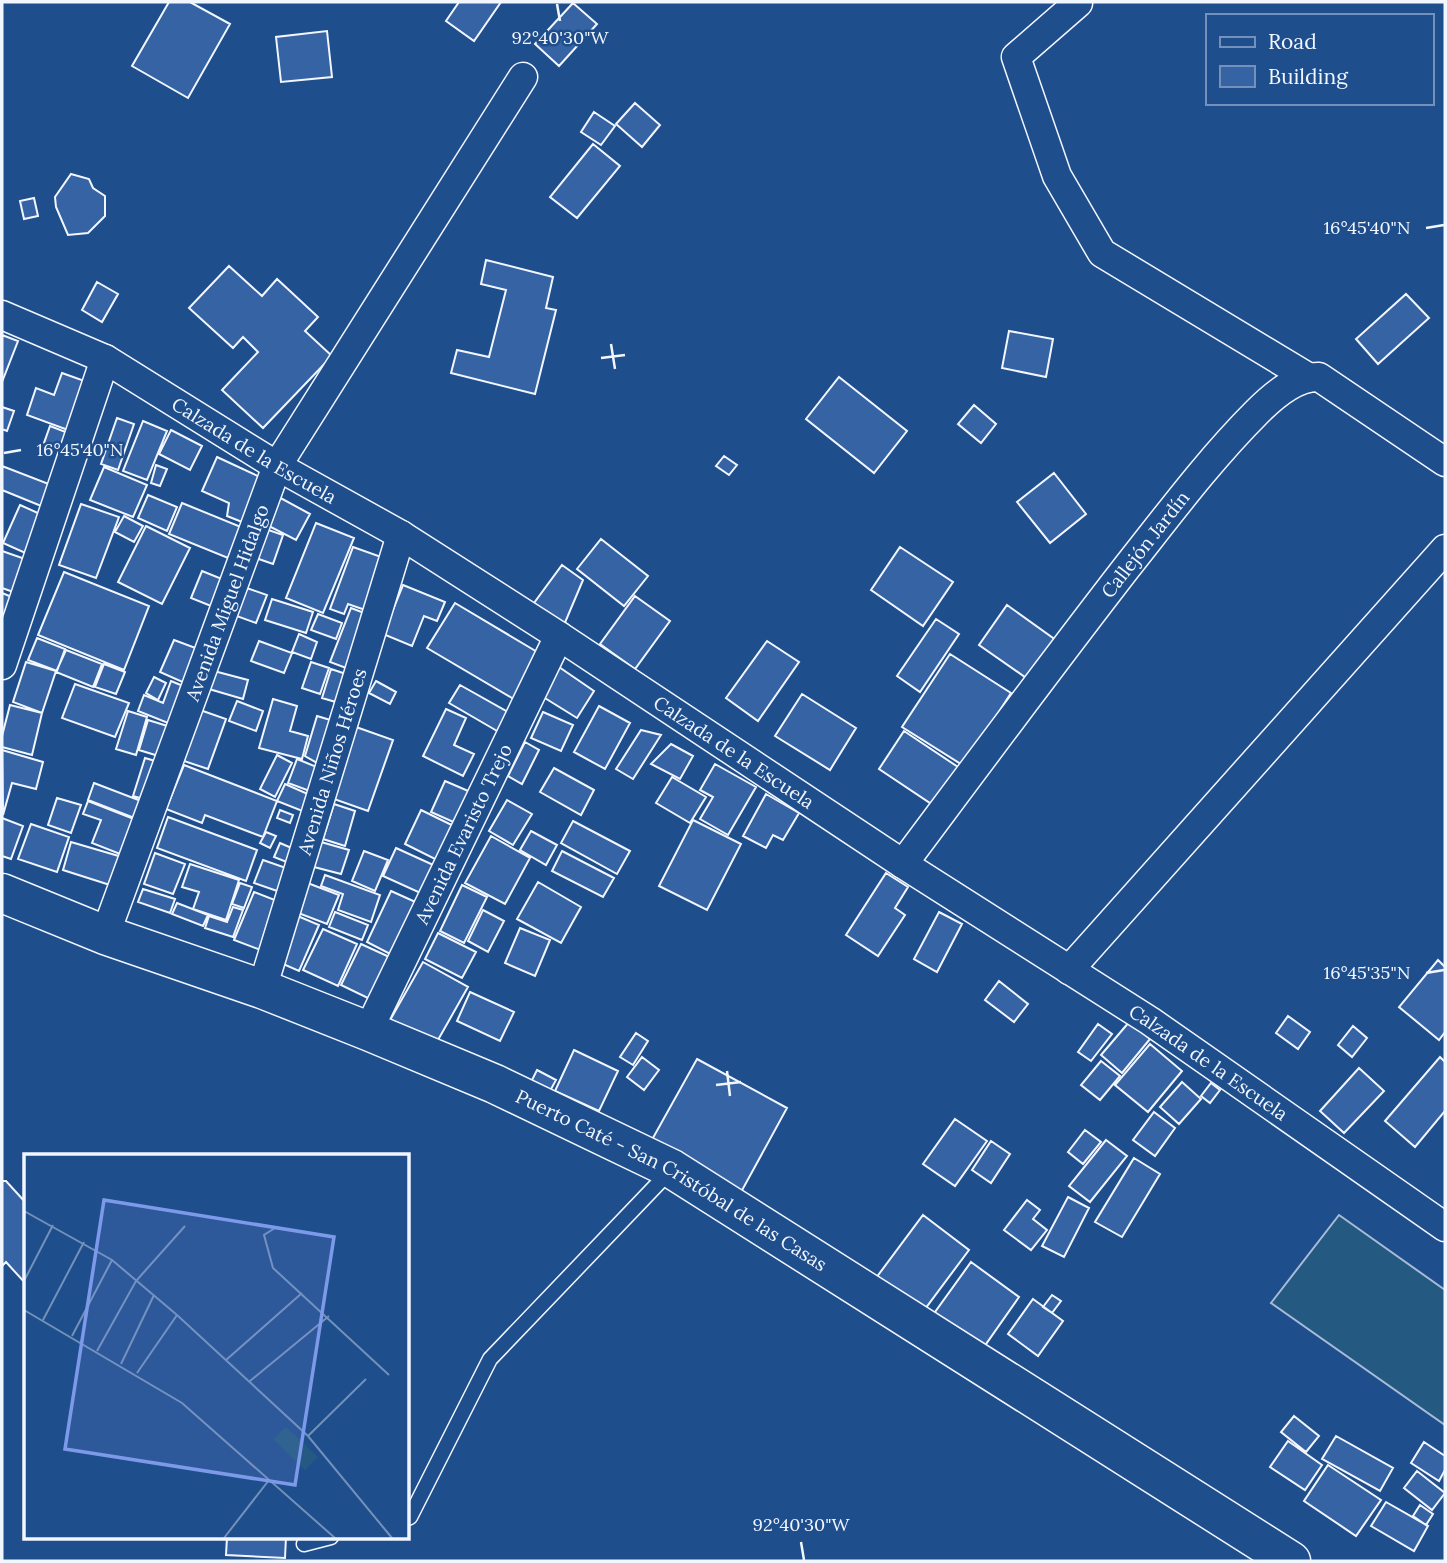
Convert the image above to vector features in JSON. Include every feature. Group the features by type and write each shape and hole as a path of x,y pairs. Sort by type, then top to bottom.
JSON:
{"main road":[{"name":"Puerto Caté - San Cristóbal de las Casas","path":"2,893 105,935 262,989 368,1031 495,1084 672,1169 1287,1560"}],"street":[{"path":"1078,3 1016,57 1057,176 1102,253 1306,376 1319,377 1445,462"},
{"name":"Avenida Miguel Hidalgo","path":"105,935 276,466 523,77"},
{"name":"Calzada de la Escuela","path":"2,315 105,359 276,466 401,535 559,636 902,864 1150,1021 1445,1227"},
{"path":"2,666 105,359"},
{"name":"Callejón Jardín","path":"902,864 1094,609 1213,458 1259,410 1306,376"},
{"name":"Avenida Niños Héroes","path":"262,989 401,535"},
{"path":"1069,970 1445,549"},
{"name":"Avenida Evaristo Trejo","path":"368,1031 559,636"}],"lane":[{"path":"410,1517 491,1360 672,1169"},
{"path":"304,1544 327,1538"}],"shaded area":[{"path":"1339,1215 1445,1290 1445,1425 1271,1303"}],"building":[{"path":"169,2 190,2 230,24 188,98 132,66"},
{"path":"459,2 501,2 474,41 446,21"},
{"path":"573,3 597,24 559,66 535,44"},
{"path":"327,31 332,77 281,82 276,37"},
{"path":"635,103 660,125 642,147 616,124"},
{"path":"594,112 615,126 601,145 581,132"},
{"path":"593,144 620,166 577,218 550,197"},
{"path":"71,174 89,179 93,188 105,196 105,216 88,233 68,235 56,207 55,197"},
{"path":"34,198 38,216 24,219 20,201"},
{"path":"486,260 553,277 546,308 556,310 535,394 451,373 457,350 489,357 506,290 481,284"},
{"path":"229,266 262,296 277,279 318,317 305,331 332,356 263,428 222,390 258,352 243,337 233,348 189,308"},
{"path":"97,282 118,294 102,322 82,310"},
{"path":"1406,294 1429,318 1378,364 1356,339"},
{"path":"1009,331 1053,339 1046,377 1002,368"},
{"path":"2,335 18,341 2,382"},
{"path":"62,373 93,384 76,433 27,415 36,388 54,395"},
{"path":"839,377 907,431 874,473 806,419"},
{"path":"974,405 996,424 981,443 958,424"},
{"path":"2,407 14,411 7,431 2,429"},
{"path":"117,418 134,424 118,470 101,464"},
{"path":"143,421 167,431 147,480 123,471"},
{"path":"50,426 76,436 70,452 44,443"},
{"path":"171,430 202,446 190,470 159,454"},
{"path":"724,456 737,465 729,475 716,466"},
{"path":"217,457 262,478 242,522 227,516 229,503 202,491"},
{"path":"156,465 167,469 160,486 151,483"},
{"path":"2,466 54,486 46,508 2,490"},
{"path":"104,467 147,485 133,517 90,500"},
{"path":"1054,473 1086,514 1050,543 1017,502"},
{"path":"148,495 177,507 167,531 138,518"},
{"path":"275,495 310,514 296,540 261,522"},
{"path":"182,503 241,527 228,558 169,534"},
{"path":"81,504 119,517 96,578 59,565"},
{"path":"20,505 49,518 32,556 3,543"},
{"path":"124,516 143,526 134,542 115,532"},
{"path":"316,523 354,538 323,613 286,598"},
{"path":"146,526 190,548 162,604 118,582"},
{"path":"260,527 283,535 273,564 250,556"},
{"path":"601,539 648,576 624,606 577,569"},
{"path":"353,547 387,559 368,611 348,604 344,614 330,609"},
{"path":"900,547 953,582 923,626 871,590"},
{"path":"2,551 31,561 19,594 2,588"},
{"path":"562,565 583,580 564,625 534,603"},
{"path":"202,571 222,579 211,606 191,598"},
{"path":"64,572 149,606 124,670 38,635"},
{"path":"403,585 445,602 437,621 424,616 412,646 383,634"},
{"path":"241,586 267,595 256,623 231,614"},
{"path":"2,593 17,599 2,640"},
{"path":"635,596 670,621 635,669 600,644"},
{"path":"272,599 313,612 306,633 265,620"},
{"path":"455,603 544,656 517,701 427,648"},
{"path":"1007,605 1060,643 1032,682 979,645"},
{"path":"351,608 375,617 354,671 330,662"},
{"path":"318,614 342,623 336,639 311,630"},
{"path":"936,619 959,634 920,692 897,676"},
{"path":"299,634 317,642 311,659 292,652"},
{"path":"37,638 65,649 57,671 28,660"},
{"path":"174,640 201,650 187,684 160,672"},
{"path":"259,641 292,653 284,673 251,661"},
{"path":"767,641 799,662 758,721 726,698"},
{"path":"66,650 102,664 93,687 56,672"},
{"path":"950,654 1011,693 964,766 902,727"},
{"path":"26,662 56,671 42,713 13,702"},
{"path":"311,662 329,668 320,694 302,688"},
{"path":"104,664 125,672 116,694 95,687"},
{"path":"559,667 594,691 577,718 540,695"},
{"path":"331,669 355,677 346,705 322,698"},
{"path":"214,671 248,680 243,699 209,689"},
{"path":"154,677 166,683 158,700 146,693"},
{"path":"171,681 188,688 173,725 138,711 144,695 163,703"},
{"path":"376,681 396,692 390,704 369,693"},
{"path":"75,684 129,703 115,737 62,718"},
{"path":"460,685 515,716 504,735 449,703"},
{"path":"802,694 856,728 830,770 775,736"},
{"path":"273,699 297,706 290,731 308,736 302,759 259,748"},
{"path":"237,701 263,711 256,731 229,721"},
{"path":"10,705 42,713 32,755 2,747"},
{"path":"599,706 630,723 605,769 574,752"},
{"path":"446,709 466,718 454,745 474,754 463,776 423,756"},
{"path":"200,710 226,719 208,769 181,760"},
{"path":"128,711 147,717 136,755 116,749"},
{"path":"543,712 573,725 561,751 531,738"},
{"path":"317,716 337,722 324,767 305,756"},
{"path":"148,720 174,728 165,758 139,750"},
{"path":"356,727 393,740 368,811 331,798"},
{"path":"641,730 661,735 633,779 616,769"},
{"path":"904,731 961,769 936,807 879,769"},
{"path":"525,742 539,750 522,784 508,776"},
{"path":"671,744 693,756 680,779 651,764"},
{"path":"2,750 43,762 36,789 12,783 3,815"},
{"path":"277,755 292,763 275,797 260,789"},
{"path":"145,758 162,763 150,801 133,796"},
{"path":"297,759 324,770 315,793 288,783"},
{"path":"715,764 756,787 728,835 700,819 713,797 700,790"},
{"path":"184,765 277,801 263,837 205,815 202,823 166,809"},
{"path":"554,768 594,790 581,815 540,792"},
{"path":"672,777 706,797 690,823 656,803"},
{"path":"445,781 473,793 460,825 431,812"},
{"path":"94,783 149,804 142,821 88,800"},
{"path":"285,784 317,798 310,814 277,801"},
{"path":"766,794 799,813 783,840 773,835 766,848 743,836"},
{"path":"57,798 81,805 71,833 48,825"},
{"path":"507,800 532,814 513,845 489,831"},
{"path":"88,801 134,819 120,854 92,843 101,820 83,814"},
{"path":"334,804 355,811 345,846 323,839"},
{"path":"280,810 293,815 290,823 277,818"},
{"path":"421,810 460,829 443,863 405,844"},
{"path":"168,817 257,850 246,881 157,848"},
{"path":"2,818 23,826 11,859 2,856"},
{"path":"693,820 741,844 707,910 659,886"},
{"path":"573,821 630,851 617,874 561,843"},
{"path":"31,824 69,837 57,872 18,859"},
{"path":"531,831 557,845 546,865 520,850"},
{"path":"266,832 276,836 270,848 260,843"},
{"path":"491,836 530,858 505,904 465,883"},
{"path":"71,842 122,857 113,886 63,870"},
{"path":"321,842 349,850 341,874 314,867"},
{"path":"280,843 294,849 289,863 274,857"},
{"path":"396,848 440,868 427,896 383,876"},
{"path":"364,851 388,860 375,891 352,881"},
{"path":"562,851 614,878 603,897 552,871"},
{"path":"155,853 185,864 173,894 144,884"},
{"path":"263,860 289,869 280,892 254,883"},
{"path":"190,864 239,880 226,920 193,909 199,892 182,887"},
{"path":"886,873 908,887 895,908 905,915 878,956 846,935"},
{"path":"325,875 380,895 371,922 338,910 343,894 321,886"},
{"path":"305,882 339,895 327,924 293,911"},
{"path":"538,882 581,907 561,943 517,919"},
{"path":"240,883 252,887 244,908 232,904"},
{"path":"462,885 487,897 464,943 440,931"},
{"path":"143,889 175,899 170,913 138,902"},
{"path":"391,891 420,904 394,956 367,942"},
{"path":"254,892 285,904 266,952 234,940"},
{"path":"177,903 208,915 203,926 172,914"},
{"path":"233,907 243,910 233,937 205,928 209,916 227,922"},
{"path":"483,910 504,921 488,952 468,941"},
{"path":"335,912 368,925 362,940 329,927"},
{"path":"939,912 962,924 937,972 914,959"},
{"path":"293,914 319,925 299,971 274,960"},
{"path":"520,928 550,940 535,976 505,963"},
{"path":"323,929 357,944 338,986 303,970"},
{"path":"438,933 476,952 462,978 425,959"},
{"path":"361,944 396,960 376,1002 341,985"},
{"path":"1438,960 1445,967 1445,1032 1439,1040 1399,1007"},
{"path":"423,962 468,987 434,1047 389,1022"},
{"path":"999,981 1028,1004 1014,1022 985,1000"},
{"path":"470,992 514,1012 500,1041 457,1021"},
{"path":"1288,1016 1310,1032 1298,1049 1276,1033"},
{"path":"1130,1021 1150,1039 1122,1073 1101,1055"},
{"path":"1098,1024 1112,1034 1091,1061 1078,1052"},
{"path":"1353,1026 1367,1038 1352,1057 1338,1045"},
{"path":"636,1033 648,1041 633,1065 620,1057"},
{"path":"1150,1044 1182,1071 1148,1112 1115,1085"},
{"path":"574,1050 618,1071 599,1111 555,1091"},
{"path":"642,1057 659,1070 644,1090 627,1077"},
{"path":"1440,1057 1445,1062 1445,1111 1415,1147 1385,1121"},
{"path":"697,1059 787,1108 740,1194 649,1145"},
{"path":"1101,1061 1120,1076 1100,1100 1081,1085"},
{"path":"1359,1068 1384,1091 1344,1133 1320,1111"},
{"path":"537,1070 556,1080 544,1102 526,1092"},
{"path":"1182,1082 1201,1099 1179,1124 1160,1107"},
{"path":"1211,1083 1220,1090 1210,1103 1201,1096"},
{"path":"1154,1112 1175,1128 1155,1156 1133,1140"},
{"path":"955,1119 987,1141 955,1186 923,1164"},
{"path":"1085,1130 1101,1142 1083,1164 1068,1152"},
{"path":"1106,1140 1127,1156 1090,1202 1069,1186"},
{"path":"991,1141 1010,1154 991,1183 972,1170"},
{"path":"1134,1158 1160,1174 1122,1237 1095,1222"},
{"path":"2,1181 6,1181 24,1201 24,1282 6,1262 2,1266"},
{"path":"1068,1197 1089,1208 1064,1257 1042,1246"},
{"path":"1027,1200 1040,1210 1033,1219 1047,1230 1031,1250 1004,1230"},
{"path":"923,1215 969,1250 922,1313 876,1278"},
{"path":"971,1262 1019,1297 979,1354 930,1319"},
{"path":"1052,1295 1061,1301 1052,1313 1043,1307"},
{"path":"1033,1299 1063,1321 1038,1356 1008,1334"},
{"path":"1294,1416 1319,1436 1306,1452 1281,1432"},
{"path":"1336,1436 1393,1468 1380,1491 1322,1459"},
{"path":"1288,1441 1322,1465 1305,1490 1270,1467"},
{"path":"1424,1442 1445,1456 1445,1470 1439,1481 1411,1463"},
{"path":"1328,1465 1381,1500 1356,1536 1304,1501"},
{"path":"1417,1471 1445,1493 1432,1510 1404,1488"},
{"path":"1386,1502 1428,1526 1414,1551 1371,1526"},
{"path":"1420,1505 1433,1514 1426,1525 1413,1516"},
{"path":"227,1538 286,1538 285,1558 226,1555"}]}
